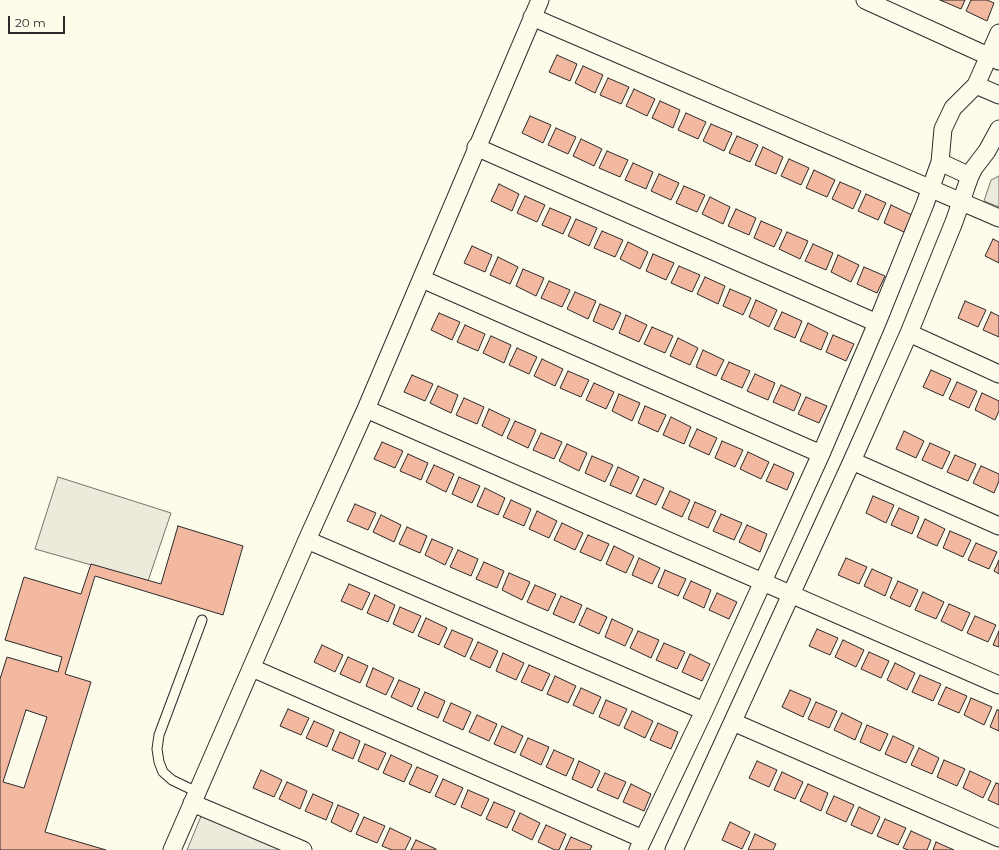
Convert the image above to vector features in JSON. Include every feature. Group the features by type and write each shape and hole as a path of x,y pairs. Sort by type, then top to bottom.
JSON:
{"street":[{"path":"172,850 307,540 366,409 422,279 476,147 540,0"},
{"path":"865,0 994,59"},
{"path":"532,18 999,218"},
{"path":"252,668 641,845 821,454 877,323 940,162 943,129 953,108 976,85 994,59 999,33"},
{"path":"976,85 999,95"},
{"path":"674,850 852,461 908,333 954,222 970,176 987,151 999,128"},
{"path":"476,147 877,323"},
{"path":"940,162 970,176"},
{"path":"422,279 821,454"},
{"path":"908,333 999,374"},
{"path":"366,409 999,685"},
{"path":"852,461 999,526"},
{"path":"307,540 704,711"},
{"path":"733,722 999,838"},
{"path":"194,798 303,850"}],"lane":[{"path":"194,798 164,772 159,762 157,749 159,735 202,620"}],"shaded area":[{"path":"999,176 999,207 984,201 991,180"},
{"path":"58,477 171,513 148,581 35,549"},
{"path":"202,814 281,850 187,850"}],"building":[{"path":"940,0 965,0 961,9"},
{"path":"971,0 987,0 994,3 987,21 966,11"},
{"path":"557,55 577,64 570,81 549,72"},
{"path":"583,66 603,75 595,93 575,83"},
{"path":"608,78 629,87 621,104 600,95"},
{"path":"634,89 655,99 647,116 626,106"},
{"path":"660,101 680,110 673,128 652,118"},
{"path":"686,113 706,122 698,139 678,130"},
{"path":"530,116 551,125 543,143 522,133"},
{"path":"711,124 732,133 724,151 703,141"},
{"path":"556,128 576,137 568,154 548,145"},
{"path":"737,136 758,145 750,162 729,153"},
{"path":"581,139 602,149 594,166 573,156"},
{"path":"763,147 783,157 776,174 755,165"},
{"path":"607,151 628,160 620,177 599,168"},
{"path":"789,159 809,168 801,185 781,176"},
{"path":"633,163 653,172 646,189 625,180"},
{"path":"814,170 835,180 827,197 806,188"},
{"path":"659,174 679,183 671,200 651,191"},
{"path":"840,182 861,191 853,209 832,199"},
{"path":"499,184 519,194 512,211 491,201"},
{"path":"684,186 705,195 697,212 676,203"},
{"path":"866,194 886,203 878,220 858,211"},
{"path":"525,196 545,205 537,222 517,213"},
{"path":"710,197 730,207 723,224 702,214"},
{"path":"891,205 912,215 904,232 884,223"},
{"path":"550,208 571,217 563,234 542,225"},
{"path":"736,209 756,218 749,235 728,226"},
{"path":"576,219 597,228 589,246 568,236"},
{"path":"761,221 782,230 774,247 754,238"},
{"path":"602,231 623,240 615,257 594,248"},
{"path":"787,232 808,241 800,259 779,249"},
{"path":"993,239 999,242 999,263 985,256"},
{"path":"628,242 648,252 640,269 620,259"},
{"path":"813,244 833,253 826,270 805,261"},
{"path":"472,246 492,255 485,272 464,263"},
{"path":"653,254 674,263 666,280 646,271"},
{"path":"838,255 859,265 851,282 831,272"},
{"path":"498,257 518,267 510,284 490,275"},
{"path":"679,266 700,275 692,292 671,283"},
{"path":"864,267 885,276 877,293 857,284"},
{"path":"523,269 544,278 536,296 516,286"},
{"path":"705,277 725,286 718,304 697,294"},
{"path":"549,281 570,290 562,307 541,298"},
{"path":"730,289 751,298 743,315 723,306"},
{"path":"575,292 596,301 588,319 567,309"},
{"path":"756,300 777,310 769,327 749,317"},
{"path":"965,301 986,310 978,327 958,318"},
{"path":"600,304 621,313 613,330 593,321"},
{"path":"782,312 802,321 795,338 774,329"},
{"path":"991,312 999,316 999,337 983,330"},
{"path":"439,313 460,322 452,340 431,330"},
{"path":"626,315 647,325 639,342 619,333"},
{"path":"808,323 828,333 821,350 800,341"},
{"path":"465,325 485,334 478,351 457,342"},
{"path":"652,327 673,336 665,353 644,344"},
{"path":"833,335 854,344 846,361 826,352"},
{"path":"491,336 511,345 504,363 483,353"},
{"path":"678,338 698,348 690,365 670,356"},
{"path":"517,348 537,357 529,374 509,365"},
{"path":"703,350 724,360 716,376 696,367"},
{"path":"542,359 563,369 555,386 534,376"},
{"path":"729,362 750,371 742,388 721,379"},
{"path":"931,370 951,379 943,396 923,387"},
{"path":"568,371 589,380 581,397 560,388"},
{"path":"755,374 775,383 768,400 747,391"},
{"path":"412,375 433,384 425,401 404,392"},
{"path":"957,382 977,391 969,408 949,399"},
{"path":"594,383 614,392 606,409 586,400"},
{"path":"781,385 801,394 794,411 773,402"},
{"path":"438,386 458,395 451,413 430,403"},
{"path":"982,393 999,401 999,411 995,420 975,410"},
{"path":"619,394 640,403 632,421 612,411"},
{"path":"806,397 827,406 819,423 798,414"},
{"path":"464,398 484,407 477,424 456,415"},
{"path":"645,406 666,415 658,432 638,423"},
{"path":"489,409 510,419 502,436 482,426"},
{"path":"671,417 691,427 684,444 663,435"},
{"path":"515,421 536,430 528,448 507,438"},
{"path":"697,429 717,438 709,455 689,446"},
{"path":"904,431 924,441 916,458 896,449"},
{"path":"541,433 562,442 554,459 533,450"},
{"path":"722,441 743,450 735,467 715,458"},
{"path":"382,442 403,451 395,468 374,459"},
{"path":"930,443 950,452 942,469 922,460"},
{"path":"567,444 587,453 579,471 559,461"},
{"path":"748,452 769,462 761,479 740,469"},
{"path":"408,454 428,463 421,480 400,471"},
{"path":"955,455 976,464 968,481 947,472"},
{"path":"592,456 613,465 605,482 585,473"},
{"path":"774,464 794,473 787,490 766,481"},
{"path":"434,465 454,474 446,492 426,482"},
{"path":"981,466 999,474 999,481 994,493 973,483"},
{"path":"618,467 639,477 631,494 610,485"},
{"path":"459,477 480,486 472,503 452,494"},
{"path":"644,479 664,488 656,505 636,496"},
{"path":"485,488 505,498 498,515 477,506"},
{"path":"670,491 690,500 682,517 662,508"},
{"path":"873,496 894,505 886,523 866,513"},
{"path":"511,500 531,509 524,526 503,517"},
{"path":"695,502 716,511 708,528 688,519"},
{"path":"355,504 376,513 368,530 347,521"},
{"path":"899,508 919,517 912,534 891,525"},
{"path":"537,511 557,521 549,538 529,529"},
{"path":"721,514 742,523 734,540 713,531"},
{"path":"381,515 401,525 394,542 373,532"},
{"path":"925,519 945,529 937,546 917,537"},
{"path":"562,523 583,533 575,550 554,540"},
{"path":"747,525 767,534 760,552 739,542"},
{"path":"178,526 243,546 223,615 95,576 65,674 91,682 45,832 106,850 0,850 0,679 7,657 58,672 62,657 5,640 24,577 81,594 91,564 161,584","holes":["26,710 47,717 24,788 3,782"]},
{"path":"407,527 427,536 420,553 399,544"},
{"path":"950,531 971,540 963,557 943,548"},
{"path":"588,535 609,544 601,561 580,552"},
{"path":"432,539 453,548 445,565 425,555"},
{"path":"976,543 997,552 989,569 968,560"},
{"path":"614,546 634,556 626,573 606,564"},
{"path":"458,550 478,559 471,576 450,567"},
{"path":"639,558 660,568 652,584 632,575"},
{"path":"846,558 867,567 859,584 838,575"},
{"path":"999,560 999,574 994,571"},
{"path":"484,562 504,571 497,588 476,579"},
{"path":"872,569 892,578 885,596 864,586"},
{"path":"665,570 686,579 678,596 658,587"},
{"path":"509,573 530,582 522,600 502,590"},
{"path":"691,581 711,590 704,608 683,598"},
{"path":"898,581 918,590 910,607 890,598"},
{"path":"349,584 370,593 362,610 341,601"},
{"path":"535,585 556,594 548,611 527,602"},
{"path":"923,592 944,602 936,619 915,610"},
{"path":"717,593 737,602 729,619 709,610"},
{"path":"375,595 395,605 388,622 367,613"},
{"path":"561,596 582,605 574,623 553,614"},
{"path":"949,604 970,613 962,631 941,621"},
{"path":"400,607 421,616 413,633 393,624"},
{"path":"587,608 607,617 599,634 579,625"},
{"path":"975,616 996,625 988,642 967,633"},
{"path":"426,618 447,628 439,645 418,636"},
{"path":"612,619 633,629 625,646 605,637"},
{"path":"817,629 838,638 830,655 809,646"},
{"path":"452,630 473,639 465,657 444,647"},
{"path":"638,631 659,640 651,658 630,648"},
{"path":"999,631 999,647 993,645"},
{"path":"843,640 864,650 856,667 835,657"},
{"path":"478,642 498,651 490,668 470,659"},
{"path":"664,643 685,652 677,669 656,660"},
{"path":"322,645 343,655 335,672 314,662"},
{"path":"869,652 889,661 881,678 861,669"},
{"path":"503,653 524,663 516,680 496,671"},
{"path":"690,654 710,664 702,681 682,672"},
{"path":"348,657 368,666 360,683 340,674"},
{"path":"895,663 915,673 907,690 887,680"},
{"path":"529,665 550,674 542,691 521,682"},
{"path":"373,668 394,678 386,695 366,686"},
{"path":"920,675 941,684 933,701 912,692"},
{"path":"555,676 576,686 568,703 547,694"},
{"path":"399,680 420,689 412,707 391,697"},
{"path":"946,687 967,696 959,713 938,704"},
{"path":"581,688 601,697 593,714 573,705"},
{"path":"790,690 811,699 803,717 782,707"},
{"path":"425,692 445,701 438,718 417,709"},
{"path":"971,698 992,707 984,725 964,715"},
{"path":"606,700 627,709 619,726 599,717"},
{"path":"816,702 837,711 829,728 808,719"},
{"path":"451,703 471,712 463,730 443,721"},
{"path":"288,709 309,718 301,735 280,726"},
{"path":"997,710 999,710 999,731 990,727"},
{"path":"632,711 653,721 645,738 624,728"},
{"path":"842,713 862,723 855,740 834,730"},
{"path":"477,715 497,724 489,741 469,732"},
{"path":"314,721 334,730 327,747 306,738"},
{"path":"658,723 678,732 671,749 650,740"},
{"path":"867,725 888,734 880,751 860,742"},
{"path":"502,726 523,736 515,753 494,744"},
{"path":"340,732 360,741 353,759 332,750"},
{"path":"893,736 914,746 906,763 885,754"},
{"path":"528,738 549,747 541,765 520,755"},
{"path":"365,744 386,753 378,770 358,761"},
{"path":"919,748 939,758 932,774 911,765"},
{"path":"554,750 574,759 566,776 546,767"},
{"path":"391,755 412,765 404,782 383,773"},
{"path":"944,760 965,769 957,786 937,777"},
{"path":"579,761 600,771 592,788 572,779"},
{"path":"757,761 777,770 769,787 749,778"},
{"path":"417,767 438,776 430,793 409,784"},
{"path":"261,770 282,780 274,797 253,788"},
{"path":"970,771 991,781 983,798 963,788"},
{"path":"782,772 803,782 795,799 774,790"},
{"path":"605,773 626,782 618,799 597,790"},
{"path":"443,779 463,788 455,805 435,796"},
{"path":"287,782 307,791 300,809 279,799"},
{"path":"996,783 999,784 999,805 988,800"},
{"path":"631,784 651,794 644,811 623,802"},
{"path":"808,784 828,793 821,811 800,801"},
{"path":"468,790 489,799 481,816 461,807"},
{"path":"313,794 333,803 326,820 305,811"},
{"path":"834,796 854,805 846,822 826,813"},
{"path":"494,802 515,811 507,828 486,819"},
{"path":"338,805 359,814 351,832 331,822"},
{"path":"859,807 880,817 872,834 851,825"},
{"path":"520,813 540,823 532,840 512,830"},
{"path":"364,817 385,826 377,843 356,834"},
{"path":"885,819 906,828 898,845 877,836"},
{"path":"730,822 750,832 742,849 722,840"},
{"path":"546,825 566,834 559,850 555,850 538,842"},
{"path":"390,828 411,838 405,850 392,850 382,846"},
{"path":"911,831 931,840 927,850 908,850 903,848"},
{"path":"755,834 776,844 773,850 748,850"},
{"path":"571,837 592,846 590,850 565,850"},
{"path":"416,840 436,849 436,850 411,850"},
{"path":"936,842 954,850 933,850"}]}
